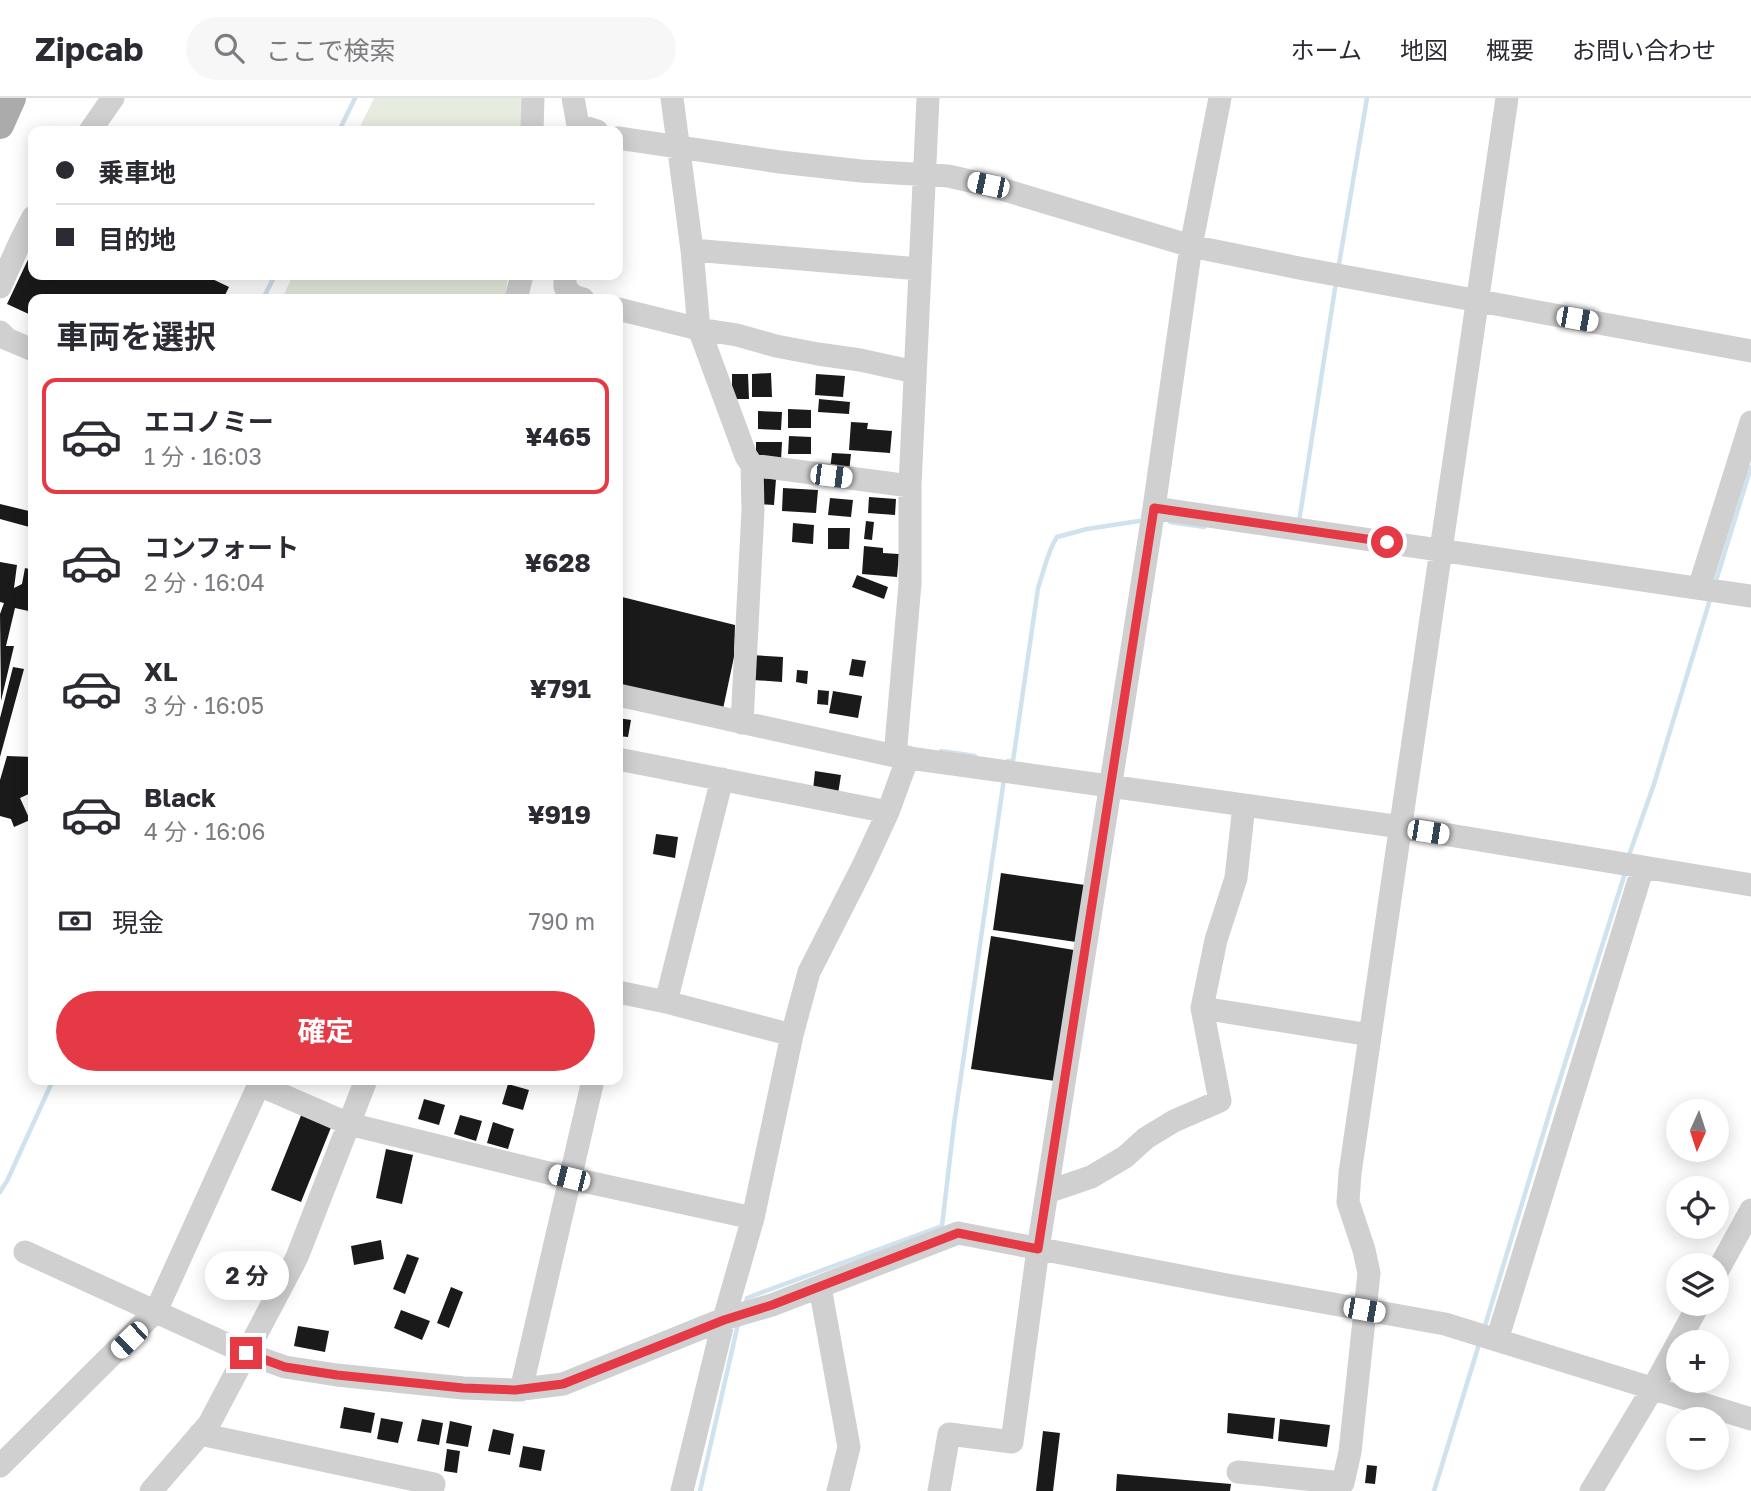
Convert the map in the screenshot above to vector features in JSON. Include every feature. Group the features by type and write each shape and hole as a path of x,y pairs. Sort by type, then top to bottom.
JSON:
{"main road":[{"path":"0,125 12,98"}],"street":[{"path":"93,126 113,98"},
{"path":"532,126 533,98"},
{"path":"573,98 583,126"},
{"path":"672,98 692,250 695,327 746,456 752,465 753,510 742,717"},
{"path":"682,1491 724,1320 753,1218 808,972 888,812 901,757 910,584 910,486 928,98"},
{"path":"939,1491 949,1434 1012,1442 1038,1249 1154,508 1191,246 1220,98"},
{"path":"1238,1472 1343,1483 1350,1452 1369,1273 1348,1202 1350,1173 1507,98"},
{"path":"623,139 780,162 861,171 948,176 988,185 1191,246 1751,351"},
{"path":"0,287 28,227"},
{"path":"692,250 920,269"},
{"path":"623,310 776,346 860,359 915,372"},
{"path":"4,335 28,347"},
{"path":"1708,589 1751,422"},
{"path":"752,465 910,486"},
{"path":"1154,508 1751,596"},
{"path":"623,696 742,717 901,757 1401,827 1751,885"},
{"path":"623,760 888,812"},
{"path":"666,1002 722,779"},
{"path":"1047,1192 1091,1177 1125,1157 1146,1138 1174,1121 1220,1101 1202,1008 1216,940 1236,878 1244,805"},
{"path":"1487,1337 1632,865"},
{"path":"623,993 792,1035"},
{"path":"1202,1008 1370,1035"},
{"path":"0,1466 156,1311 259,1085"},
{"path":"266,1085 349,1124 569,1178 753,1218"},
{"path":"151,1491 209,1424 297,1257 364,1085"},
{"path":"521,1390 592,1085"},
{"path":"1727,1253 1751,1210"},
{"path":"25,1252 246,1353 285,1367 463,1388 521,1390 563,1384 724,1320 772,1305 958,1233 1445,1324 1751,1419"},
{"path":"820,1287 849,1447 838,1491"},
{"path":"1591,1491 1692,1316"},
{"path":"200,1434 434,1484 432,1491"}],"shaded area":[{"path":"374,98 523,98 522,126 360,126"},
{"path":"291,280 507,280 506,294 284,294"}],"building":[{"path":"28,260 28,280 214,280 229,287 226,294 28,294 28,314 7,304"},
{"path":"771,373 772,397 752,397 752,374"},
{"path":"732,374 748,374 749,399 732,399"},
{"path":"816,374 845,376 843,397 815,395"},
{"path":"819,399 850,402 849,414 818,412"},
{"path":"788,409 811,410 811,428 788,428"},
{"path":"758,411 782,412 781,430 758,429"},
{"path":"851,422 868,423 867,429 892,431 890,453 849,450"},
{"path":"789,436 811,437 811,454 788,454"},
{"path":"756,442 782,442 781,461 756,461"},
{"path":"832,453 851,454 849,472 830,470"},
{"path":"758,478 776,479 774,505 757,504"},
{"path":"783,488 818,490 816,513 782,511"},
{"path":"869,497 896,499 895,515 868,513"},
{"path":"830,498 853,500 851,517 828,515"},
{"path":"0,504 28,511 28,527 0,519"},
{"path":"866,521 874,522 872,540 864,539"},
{"path":"793,523 814,525 813,544 792,542"},
{"path":"828,528 850,528 849,549 828,549"},
{"path":"864,546 883,548 883,553 899,554 897,577 862,574"},
{"path":"0,562 17,565 14,588 22,584 25,568 28,569 28,611 15,608 6,646 14,646 1,701 0,614 4,603 0,602"},
{"path":"857,575 888,587 884,599 852,587"},
{"path":"623,597 735,625 734,657 723,709 623,686"},
{"path":"751,655 783,657 782,682 753,680"},
{"path":"852,659 866,661 863,677 849,675"},
{"path":"13,667 24,669 0,757 0,718"},
{"path":"797,670 808,671 807,684 796,682"},
{"path":"818,690 829,691 828,705 817,704"},
{"path":"833,691 862,696 858,718 829,713"},
{"path":"623,719 631,720 628,737 623,736"},
{"path":"7,756 28,757 28,794 20,798 28,821 14,827 11,819 0,816 0,780"},
{"path":"815,771 841,775 838,794 813,790"},
{"path":"656,834 678,837 675,858 653,854"},
{"path":"1001,873 1085,885 1076,942 993,930"},
{"path":"991,936 1074,950 1055,1081 971,1069"},
{"path":"508,1085 529,1090 523,1110 502,1104"},
{"path":"424,1099 445,1105 439,1125 418,1119"},
{"path":"302,1113 332,1125 301,1202 271,1190"},
{"path":"460,1115 482,1121 476,1141 454,1134"},
{"path":"493,1122 514,1129 508,1149 487,1143"},
{"path":"386,1149 413,1155 402,1204 376,1198"},
{"path":"381,1240 384,1259 354,1265 351,1246"},
{"path":"407,1254 419,1258 405,1294 393,1289"},
{"path":"451,1287 463,1292 449,1328 437,1323"},
{"path":"401,1310 430,1321 422,1340 394,1328"},
{"path":"298,1326 329,1331 325,1352 294,1346"},
{"path":"344,1407 375,1413 371,1433 340,1428"},
{"path":"1228,1413 1275,1418 1273,1439 1227,1433"},
{"path":"381,1418 403,1422 398,1443 377,1439"},
{"path":"422,1419 443,1423 439,1445 417,1441"},
{"path":"1280,1419 1330,1425 1327,1447 1278,1441"},
{"path":"450,1421 472,1426 468,1447 446,1443"},
{"path":"493,1429 514,1434 510,1455 488,1451"},
{"path":"1043,1431 1060,1433 1053,1491 1036,1491"},
{"path":"523,1446 545,1450 541,1471 519,1467"},
{"path":"447,1449 460,1451 457,1473 444,1471"},
{"path":"1367,1465 1377,1466 1375,1484 1365,1483"},
{"path":"1117,1474 1231,1484 1230,1491 1116,1491"}],"waterway":[{"path":"341,126 355,98"},
{"path":"1338,270 1367,98"},
{"path":"266,294 272,280"},
{"path":"1299,522 1336,282"},
{"path":"1715,584 1751,467"},
{"path":"1008,761 1013,761 1038,588 1048,555 1057,537 1087,529 1139,521"},
{"path":"1170,522 1204,527"},
{"path":"1628,858 1654,784 1711,596"},
{"path":"941,751 975,756"},
{"path":"746,1303 747,1298 942,1226 954,1124 1004,779"},
{"path":"1484,1329 1626,870"},
{"path":"0,1192 51,1085"},
{"path":"700,1491 738,1324"},
{"path":"1434,1491 1480,1341"}],"route":[{"path":"246,1353 285,1367 463,1388 515,1390 563,1384 724,1320 772,1305 958,1233 1038,1249 1154,508 1387,542"}]}
